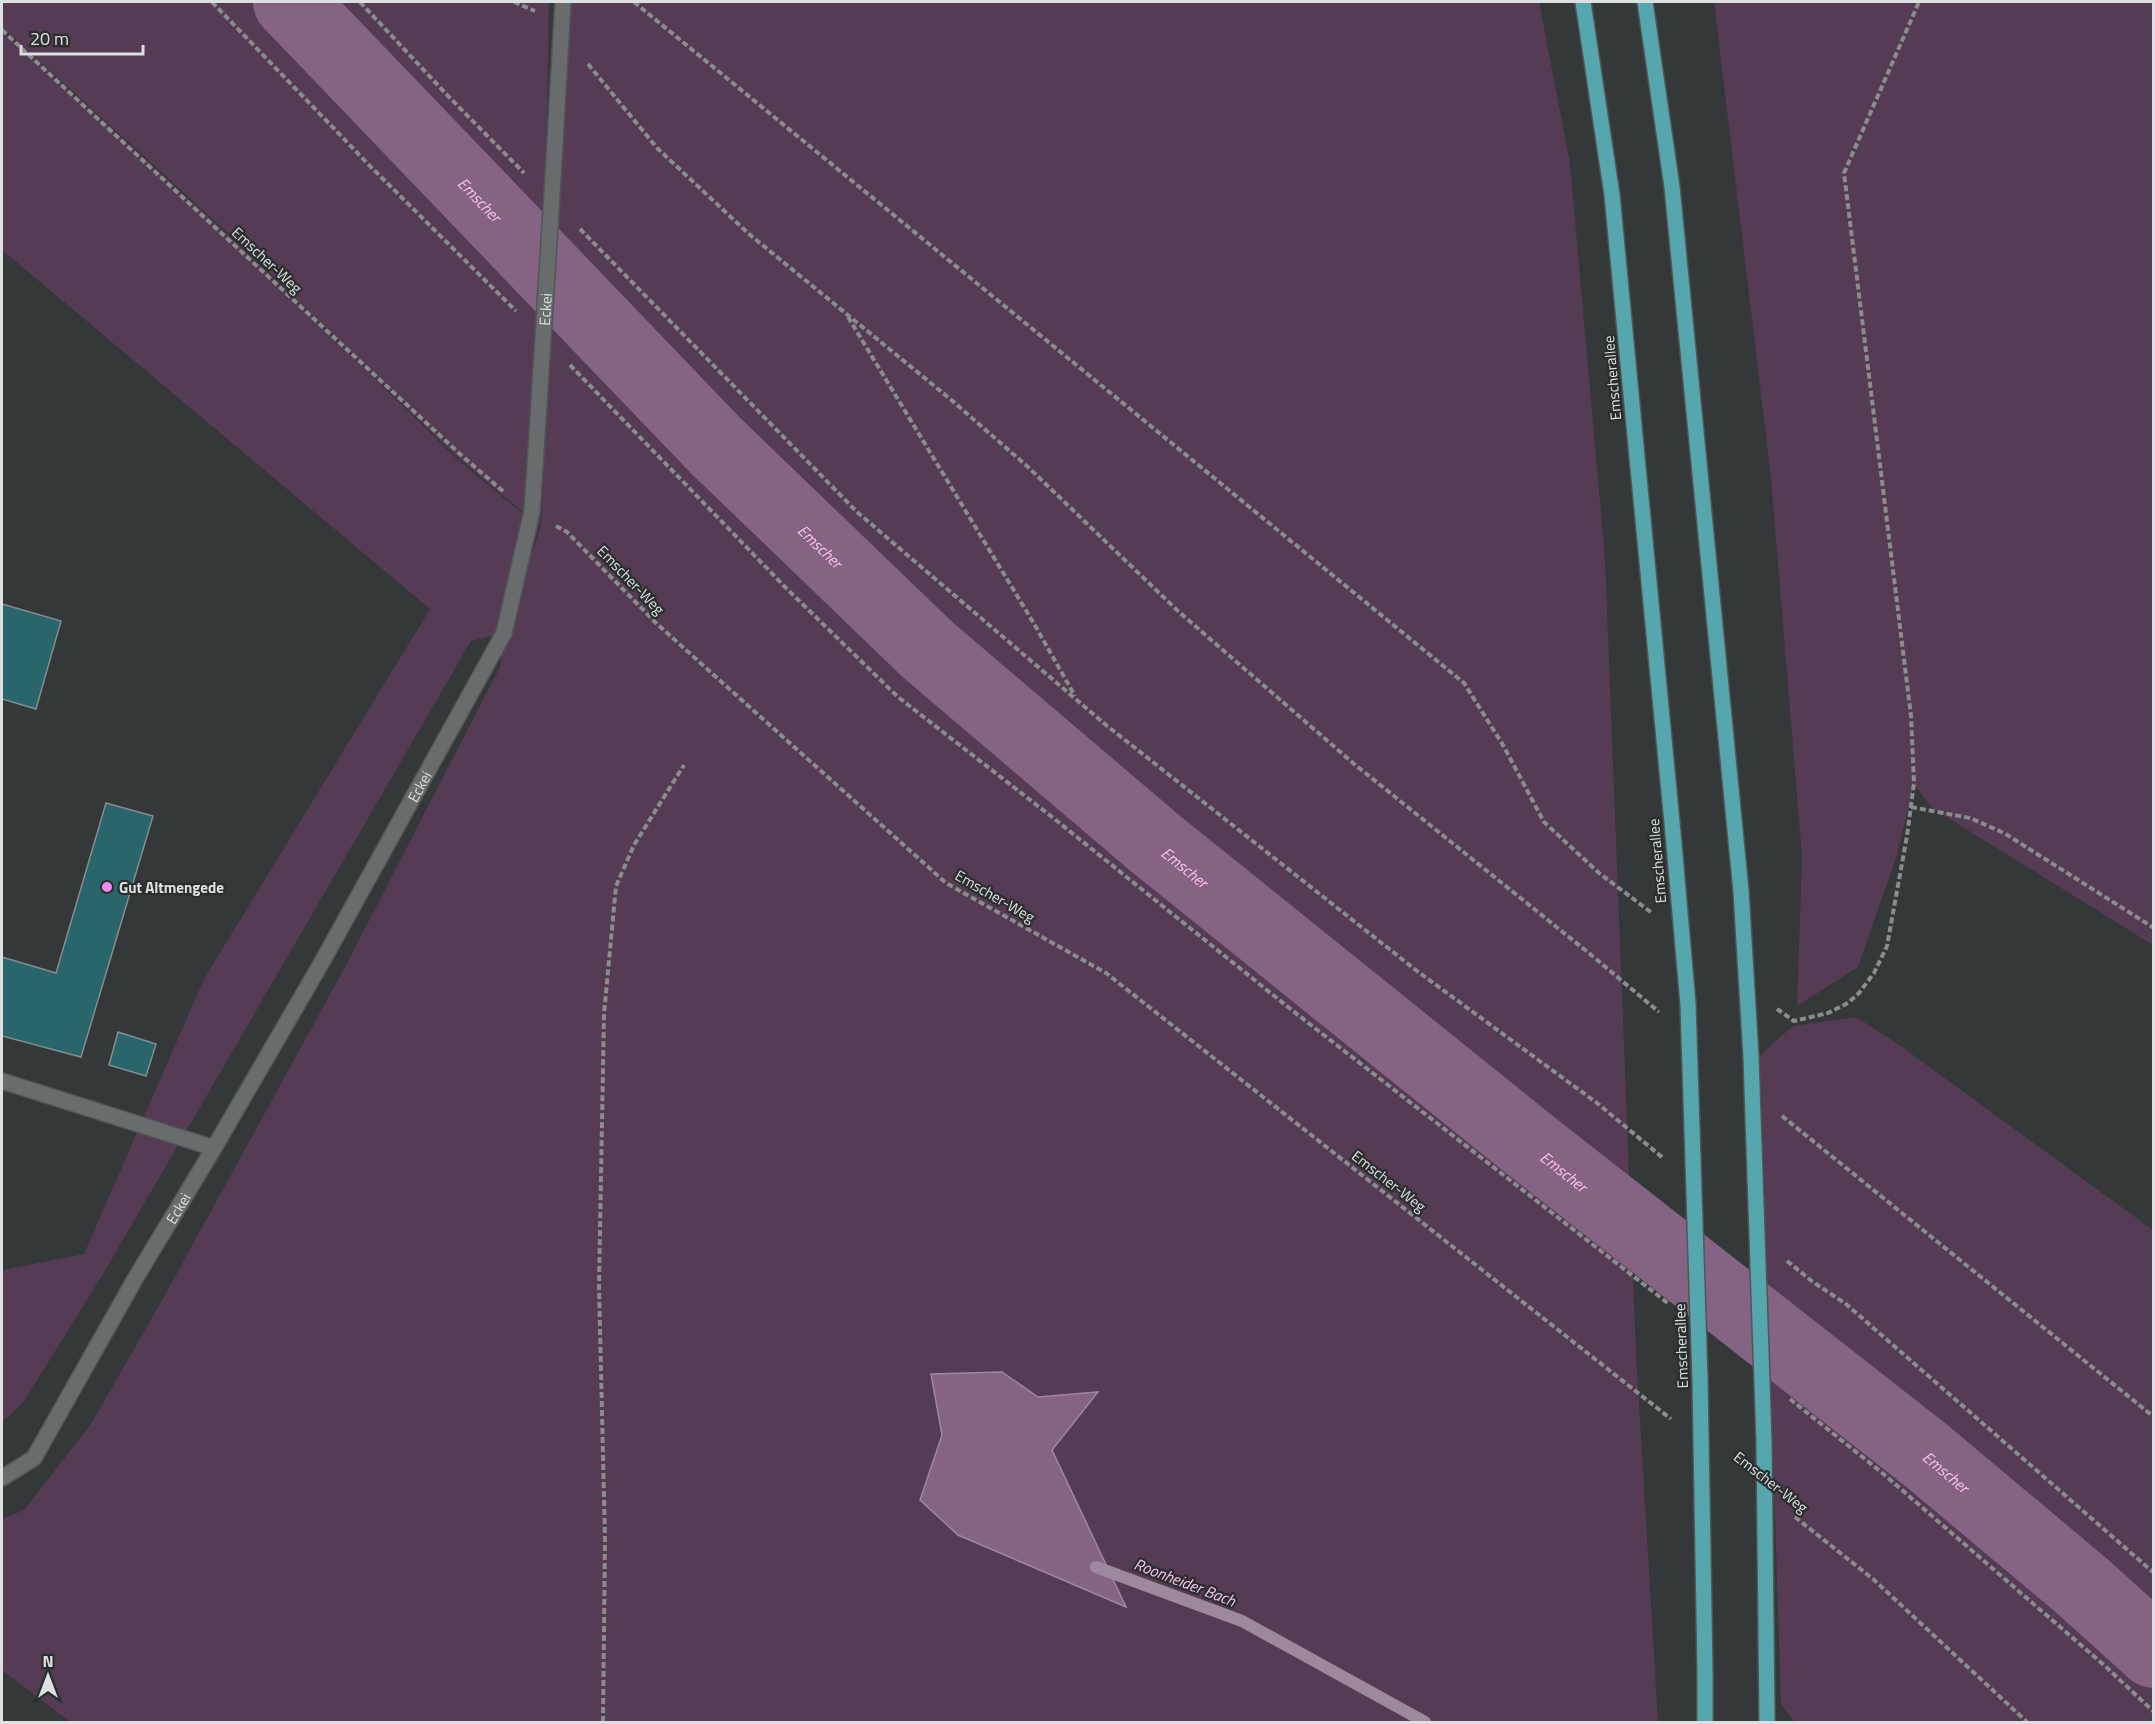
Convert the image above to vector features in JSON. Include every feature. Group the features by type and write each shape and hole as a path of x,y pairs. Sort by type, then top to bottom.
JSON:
{"main road":[{"name":"Emscherallee","path":"1583,2 1612,195 1673,833 1688,1016 1700,1380 1705,1722"},
{"path":"1645,2 1672,187 1741,891 1750,1057 1764,1441 1767,1722"}],"street":[{"name":"Eckei","path":"2,1478 34,1458 135,1279 322,962 504,633 532,511 563,2"},
{"path":"2,1081 214,1148"}],"path":[{"path":"212,2 369,165 517,312"},
{"path":"360,2 524,173"},
{"path":"634,2 1464,683 1503,745 1544,822 1599,873 1655,915"},
{"path":"1775,1007 1794,1021 1828,1013 1848,1003 1874,973 1887,945 1911,807 1914,783 1911,716 1844,173 1919,2"},
{"name":"Emscher-Weg","path":"2,30 461,455 500,490 567,532 657,624 946,883 1106,973 1678,1424"},
{"path":"561,31 657,148 749,234 949,398 1028,467 1179,612 1353,763 1581,946 1660,1013"},
{"path":"574,224 858,512 1106,725 1417,971 1596,1103 1669,1163"},
{"path":"846,314 1033,622 1077,700"},
{"path":"567,362 787,589 898,697 1052,817 1311,1026 1676,1310"},
{"path":"603,1722 605,1539 599,1286 604,1014 616,886 634,845 684,765"},
{"path":"1911,807 1970,818 2004,833 2154,928"},
{"path":"1775,1111 2154,1418"},
{"path":"1786,1260 1846,1304 2154,1573"},
{"path":"1788,1398 1880,1471 2104,1665 2154,1712"},
{"name":"Emscher-Weg","path":"1789,1512 1873,1579 2027,1722"}],"shaded area":[{"path":"2,2 549,2 540,526 459,459 240,244 2,27"},
{"path":"564,2 1539,2 1570,163 1605,558 1636,1352 1658,1722 70,1722 2,1670 2,1519 24,1510 91,1424 161,1302 344,969 500,667 504,633 471,641 106,1269 23,1403 2,1422 2,1270 84,1254 204,979 430,609 2,250 2,29 239,245 458,460 539,527 528,564 541,526","holes":["1002,1372 1038,1397 1098,1392 1052,1450 1125,1606 958,1535 920,1500 942,1434 931,1375"]},
{"path":"1714,2 2153,2 2153,945 1932,808 1914,784 1897,855 1858,967 1797,1006 1802,857 1771,478"},
{"path":"1856,1017 1898,1044 2153,1230 2153,1722 1795,1722 1781,1704 1760,1055 1793,1026"},
{"path":"1002,1372 1038,1397 1098,1392 1052,1450 1126,1607 958,1535 920,1500 942,1435 931,1374"}],"building":[{"path":"2,604 61,621 36,709 2,699"},
{"name":"Gut Altmengede","path":"106,803 153,816 81,1057 2,1036 2,957 56,973"},
{"path":"118,1032 156,1044 146,1076 109,1065"}],"waterway":[{"name":"Emscher","path":"290,2 716,446 928,650 1156,844 1530,1145 1927,1456 2082,1586 2154,1651"},
{"name":"Roonheider Bach","path":"1096,1567 1242,1621 1425,1722"}],"place":[{"name":"Gut Altmengede","path":"107,887"}]}
